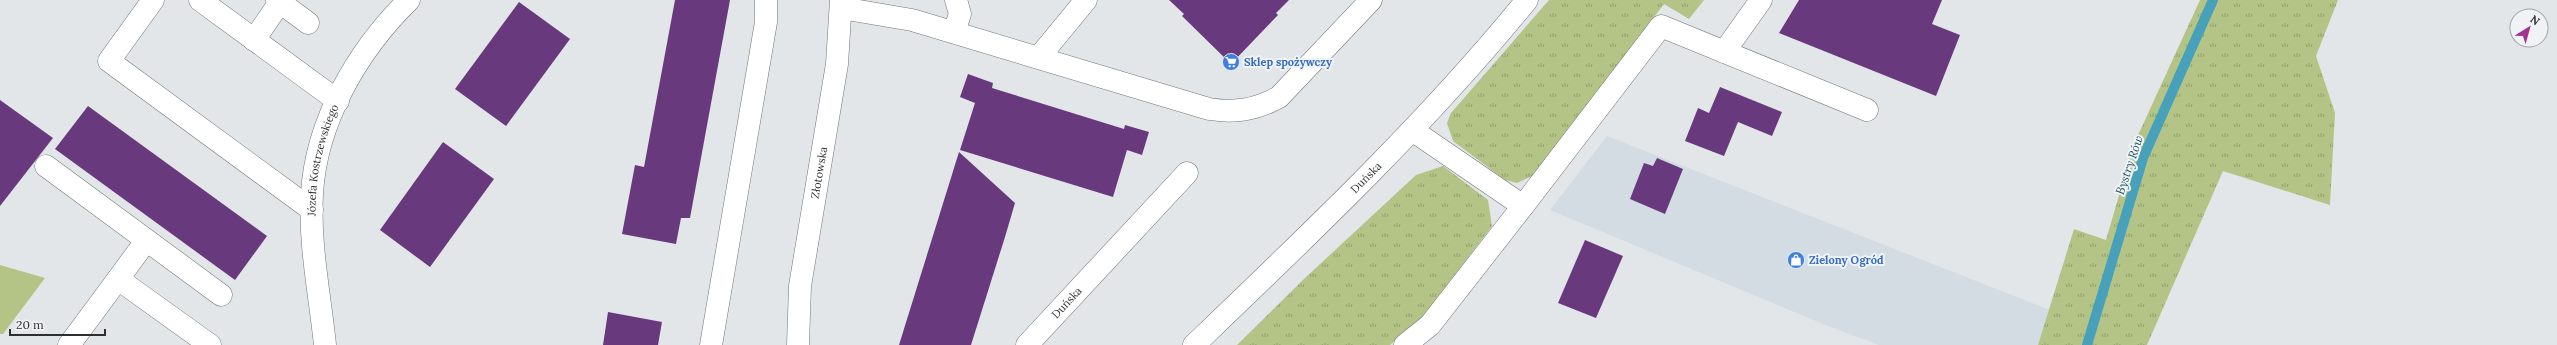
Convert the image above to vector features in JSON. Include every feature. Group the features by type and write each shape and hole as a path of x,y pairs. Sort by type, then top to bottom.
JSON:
{"street":[{"path":"153,0 109,61 312,210"},
{"path":"200,0 338,101"},
{"name":"Józefa Kostrzewskiego","path":"325,345 312,210 318,160 323,138 338,101 370,43 409,0"},
{"path":"711,345 766,22 766,0"},
{"path":"954,32 960,14 956,0"},
{"path":"1039,58 1086,0"},
{"path":"841,4 912,20 1209,109 1228,112 1245,110 1264,105 1280,97 1371,0"},
{"name":"Duńska","path":"1194,345 1294,249 1412,130 1527,0"},
{"path":"1724,52 1761,0"},
{"path":"254,40 279,1 308,23"},
{"name":"Złotowska","path":"798,345 800,286 837,64 841,4"},
{"path":"1405,345 1430,325 1661,26 1867,110"},
{"path":"1412,130 1523,206"},
{"path":"46,166 221,295"},
{"name":"Duńska","path":"1027,345 1187,172"},
{"path":"69,345 146,241"},
{"path":"118,278 210,345"}],"shaded area":[{"name":"Zielony Ogród","path":"1607,136 2050,310 2038,345 1879,345 1828,326 1550,210"}],"green space":[{"path":"1549,0 1704,0 1689,19 1664,4 1534,175 1517,183 1505,180 1453,141 1447,123 1451,113"},
{"path":"2200,0 2338,0 2316,56 2335,113 2330,205 2223,171 2147,345 2038,345 2074,229 2106,240 2134,144"},
{"path":"1443,166 1488,200 1492,226 1422,318 1390,345 1237,345 1305,278 1416,175"},
{"path":"0,265 45,278 3,334 0,334"}],"building":[{"path":"675,0 730,0 690,218 681,218 676,244 622,234 635,165 644,167"},
{"path":"1169,0 1289,0 1276,13 1278,15 1231,64 1182,16 1184,14"},
{"path":"1799,0 1942,0 1932,24 1960,35 1936,96 1779,33"},
{"path":"519,2 570,39 506,126 455,89"},
{"path":"968,74 993,83 992,88 1124,129 1125,125 1149,132 1142,155 1127,150 1113,197 960,150 975,103 960,97"},
{"path":"1720,87 1782,112 1772,136 1738,122 1724,156 1685,141 1698,108 1709,113"},
{"path":"0,100 53,138 0,206"},
{"path":"88,106 267,236 235,280 55,149"},
{"path":"443,142 494,179 430,267 380,230"},
{"path":"959,152 1015,203 1005,237 971,345 899,345"},
{"path":"1657,158 1683,169 1665,214 1630,199 1644,163 1653,166"},
{"path":"1585,240 1623,256 1596,318 1558,303"},
{"path":"608,312 662,322 658,345 603,345"}],"waterway":[{"name":"Bystry Rów","path":"2087,345 2143,158 2213,0"}],"place":[{"name":"Sklep spożywczy","path":"1231,62"},
{"name":"Zielony Ogród","path":"1796,260"}]}
